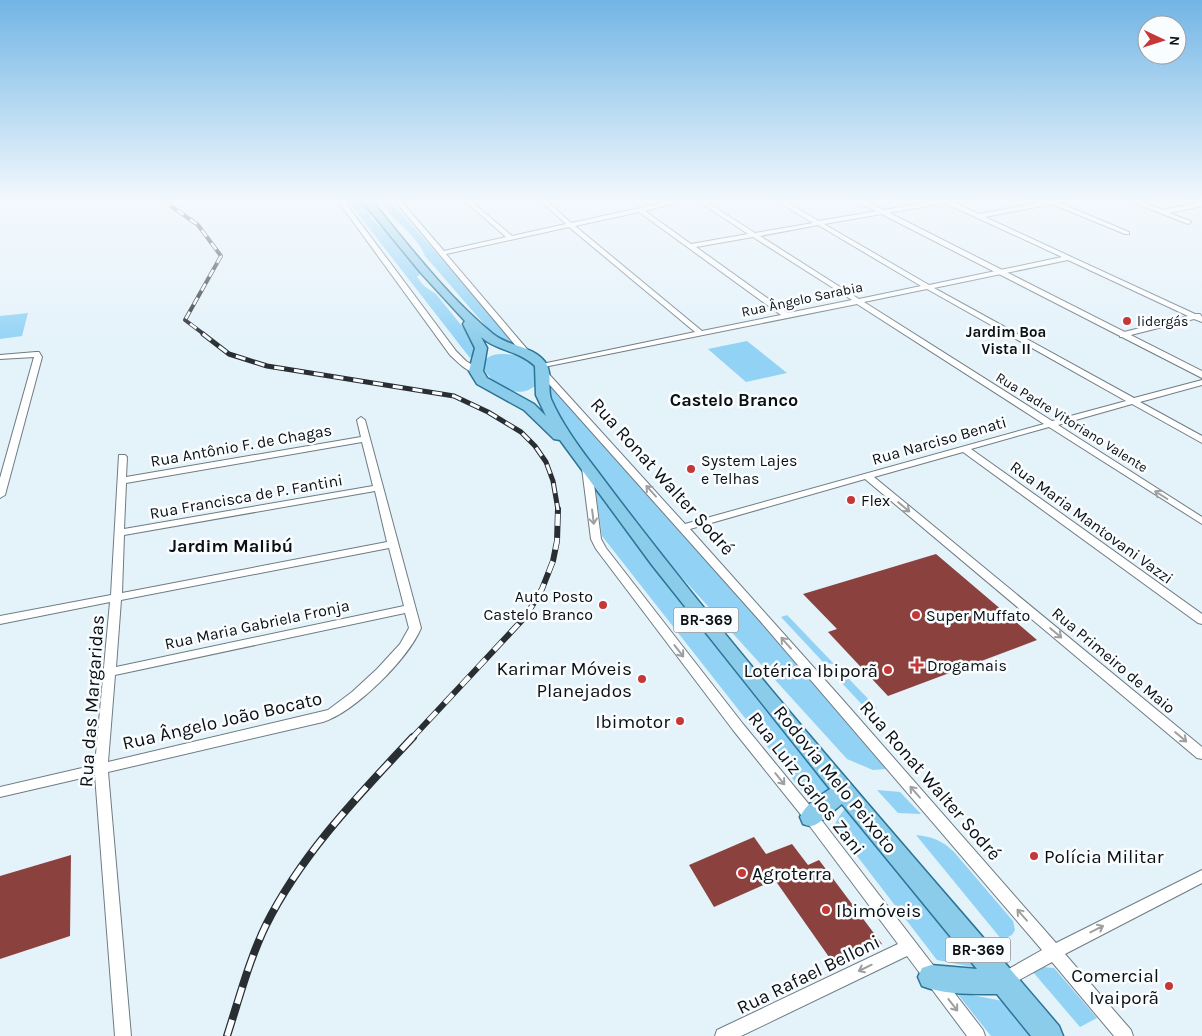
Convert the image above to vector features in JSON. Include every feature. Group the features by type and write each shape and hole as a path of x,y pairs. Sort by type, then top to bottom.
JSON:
{"main road":[{"path":"407,249 442,291 490,339 501,346 529,356 542,374 537,388 524,393 501,392"},
{"path":"461,310 481,348 476,370"},
{"path":"479,357 493,351 516,351"},
{"name":"Rodovia Melo Peixoto","path":"476,370 482,381 529,407 572,448"},
{"name":"Rodovia Melo Peixoto","path":"542,374 543,397 572,448 640,539 844,791 1049,1036"},
{"path":"811,817 818,809 844,791"},
{"path":"931,977 972,982 1003,980"}],"street":[{"path":"377,249 453,353 463,363 476,370"},
{"path":"440,249 529,356"},
{"path":"443,253 460,249"},
{"path":"599,249 700,333"},
{"path":"695,249 786,315"},
{"name":"Rua Padre Vitoriano Valente","path":"775,249 1202,521"},
{"path":"863,249 1202,440"},
{"path":"961,249 1128,333 1202,367"},
{"path":"1050,249 1200,317"},
{"name":"Rua Ângelo Sarabia","path":"542,374 700,333 854,300 1068,258"},
{"path":"1128,333 1200,317"},
{"path":"1128,333 1202,375"},
{"path":"0,357 36,354 38,357 2,478 0,495"},
{"name":"Rua Ronat Walter Sodré","path":"542,374 684,527 1126,1036"},
{"name":"Rua Narciso Benati","path":"684,527 1202,382"},
{"path":"361,420 410,608"},
{"name":"Rua Antônio F. de Chagas","path":"121,481 366,439"},
{"name":"Rua Maria Mantovani Vazzi","path":"965,448 1202,620"},
{"name":"Rua das Margaridas","path":"122,457 116,596 101,768 123,1036"},
{"name":"Rua Luiz Carlos Zani","path":"587,468 596,540 601,549 738,727 811,817 977,1036"},
{"name":"Rua Primeiro de Maio","path":"867,476 1202,754"},
{"name":"Rua Francisca de P. Fantini","path":"119,533 378,488"},
{"path":"0,620 392,544"},
{"name":"Rua Ângelo João Bocato","path":"0,792 335,713 367,686 414,634 416,628 410,608"},
{"name":"Rua Maria Gabriela Fronja","path":"110,672 410,608"},
{"path":"1003,980 1054,952 1200,879"},
{"name":"Rua Rafael Belloni","path":"724,1036 909,947"}],"shaded area":[{"path":"386,249 401,249 420,274 417,277 424,286 436,294 474,341 478,349 470,358"},
{"path":"433,249 519,346 496,338 425,256 422,250"},
{"path":"28,313 22,336 0,339 0,316"},
{"path":"747,341 787,373 746,382 708,349"},
{"path":"517,355 536,367 536,385 529,390 513,391 491,379 482,365 491,356"},
{"path":"542,366 886,769 873,770 847,759 655,548 572,448 546,399"},
{"path":"594,482 832,786 814,806 602,536"},
{"path":"787,615 834,664 824,663 781,617"},
{"path":"846,676 877,708 868,711 840,681"},
{"path":"877,790 900,792 921,814 898,813"},
{"path":"847,806 982,969 937,960 834,826"},
{"path":"916,835 936,840 954,852 1013,921 1015,930 1012,935 1002,940"},
{"path":"1042,967 1054,968 1097,1018 1080,1027 1033,972"},
{"path":"956,992 1003,1001 1032,1036 991,1036"}],"building":[{"name":"Super Muffato","path":"936,554 1037,640 888,696 828,632 837,629 803,594"},
{"path":"754,837 766,854 792,844 808,865 819,860 882,944 836,967 775,880 714,907 689,865"},
{"path":"71,855 70,936 0,959 0,876"}],"railway":[{"path":"205,335 185,320 221,256 216,249"},
{"path":"203,334 229,354 267,366 454,396 488,412 521,432 535,446 546,462 553,481 558,510"},
{"path":"412,738 526,616 542,589 553,561 557,541 558,510"},
{"path":"227,1036 254,952 280,899 314,849 372,781 413,737"}],"place":[{"name":"lidergás","path":"1127,321"},
{"name":"System Lajes e Telhas","path":"691,469"},
{"name":"Flex","path":"851,500"},
{"name":"Auto Posto Castelo Branco","path":"603,605"},
{"name":"Super Muffato","path":"916,615"},
{"name":"Drogamais","path":"917,665"},
{"name":"Lotérica Ibiporã","path":"888,670"},
{"name":"Karimar Móveis Planejados","path":"642,679"},
{"name":"Ibimotor","path":"680,721"},
{"name":"Polícia Militar","path":"1034,856"},
{"name":"Agroterra","path":"742,873"},
{"name":"Ibimóveis","path":"826,910"},
{"name":"Comercial Ivaiporã","path":"1169,986"}],"district":[{"name":"Jardim Boa Vista II","path":"1006,340"},
{"name":"Castelo Branco","path":"734,400"},
{"name":"Jardim Malibú","path":"231,546"}]}
